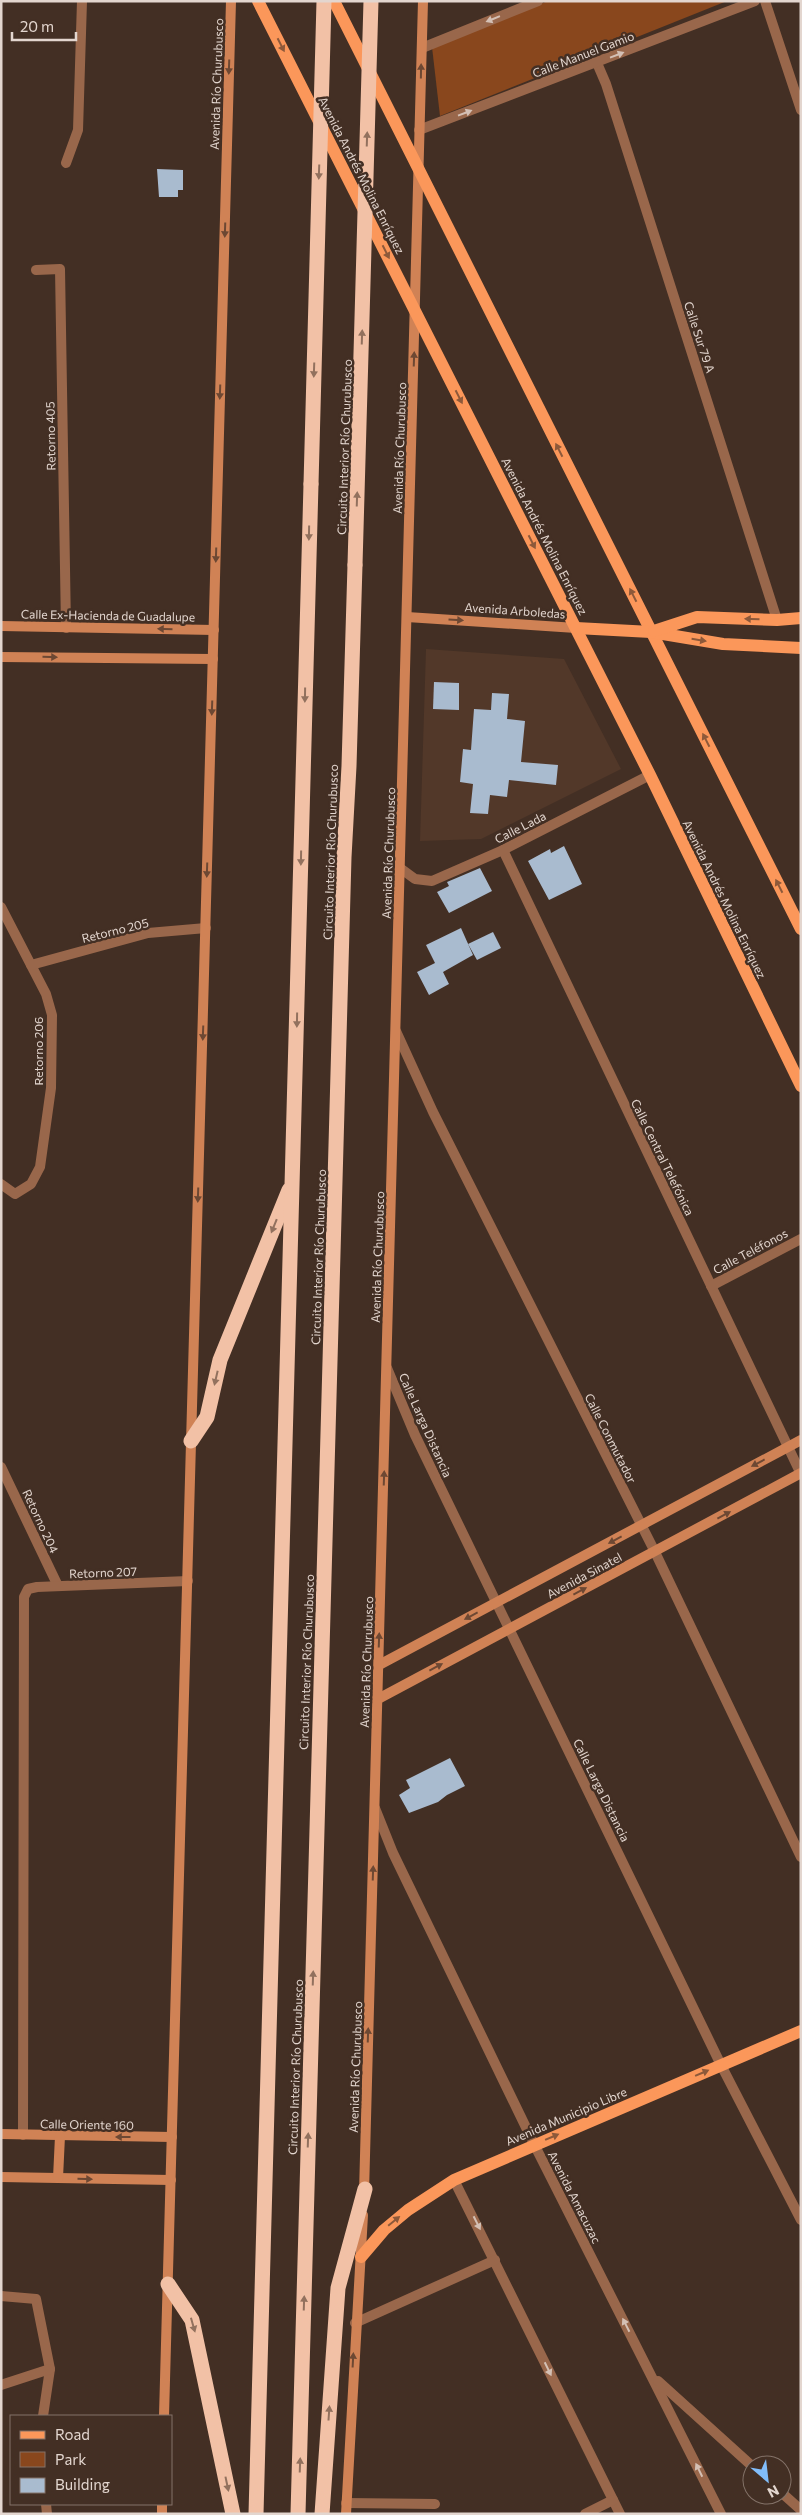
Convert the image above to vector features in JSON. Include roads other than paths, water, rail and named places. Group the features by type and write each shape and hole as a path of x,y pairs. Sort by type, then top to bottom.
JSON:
{"highway":[{"path":"256,2514 324,1"},
{"name":"Circuito Interior Río Churubusco","path":"298,2514 344,857 349,766 371,1"},
{"path":"191,1441 207,1417 220,1360 293,1181"},
{"path":"322,2514 338,2288 364,2189"},
{"path":"168,2284 192,2320 233,2514"}],"main road":[{"name":"Avenida Río Churubusco","path":"164,2415 231,1"},
{"name":"Avenida Andrés Molina Enríquez","path":"258,1 650,775 801,1086"},
{"path":"334,1 801,929"},
{"name":"Avenida Río Churubusco","path":"346,2514 355,2323 361,2257 364,2189 423,1"},
{"name":"Avenida Arboledas","path":"407,617 651,632 723,644 801,648"},
{"name":"Avenida Arboledas","path":"651,632 697,617 777,620 801,618"},
{"name":"Calle Ex-Hacienda de Guadalupe","path":"1,626 214,630"},
{"path":"1,656 213,659"},
{"name":"Avenida Sinatel","path":"379,1665 801,1440"},
{"name":"Avenida Sinatel","path":"378,1699 801,1474"},
{"name":"Avenida Municipio Libre","path":"361,2257 390,2225 454,2180 534,2144 801,2031"},
{"name":"Calle Oriente 160","path":"1,2134 172,2137"},
{"path":"58,2178 60,2136"},
{"path":"1,2177 171,2180"}],"street":[{"path":"66,163 78,130 82,1"},
{"path":"422,48 538,1"},
{"name":"Calle Manuel Gamio","path":"420,130 755,1"},
{"path":"765,1 801,110"},
{"name":"Calle Sur 79 A","path":"597,63 606,84 777,620"},
{"name":"Retorno 405","path":"36,270 60,269 66,628"},
{"name":"Calle Lada","path":"400,868 415,878 432,881 502,850 650,775"},
{"name":"Calle Central Telefónica","path":"502,850 801,1474"},
{"name":"Retorno 206","path":"1,907 46,994 52,1016 51,1088 40,1167 31,1184 15,1194 1,1184"},
{"name":"Retorno 205","path":"31,965 148,933 206,928"},
{"name":"Calle Conmutador","path":"396,1031 437,1120 655,1552 801,1857"},
{"name":"Calle Teléfonos","path":"711,1286 801,1239"},
{"name":"Calle Larga Distancia","path":"387,1368 415,1435 498,1601 721,2065 801,2220"},
{"name":"Retorno 204","path":"1,1467 58,1586"},
{"name":"Retorno 207","path":"23,2135 24,1597 28,1590 58,1586 188,1581"},
{"name":"Avenida Amacuzac","path":"375,1808 393,1853 534,2144 653,2376 721,2514"},
{"path":"454,2180 620,2514"},
{"path":"355,2323 495,2260"},
{"path":"1,2296 36,2299 50,2370 43,2415"},
{"path":"1,2385 50,2370"},
{"path":"653,2376 742,2457"},
{"path":"585,2514 613,2500"},
{"path":"346,2503 435,2504"}]}
